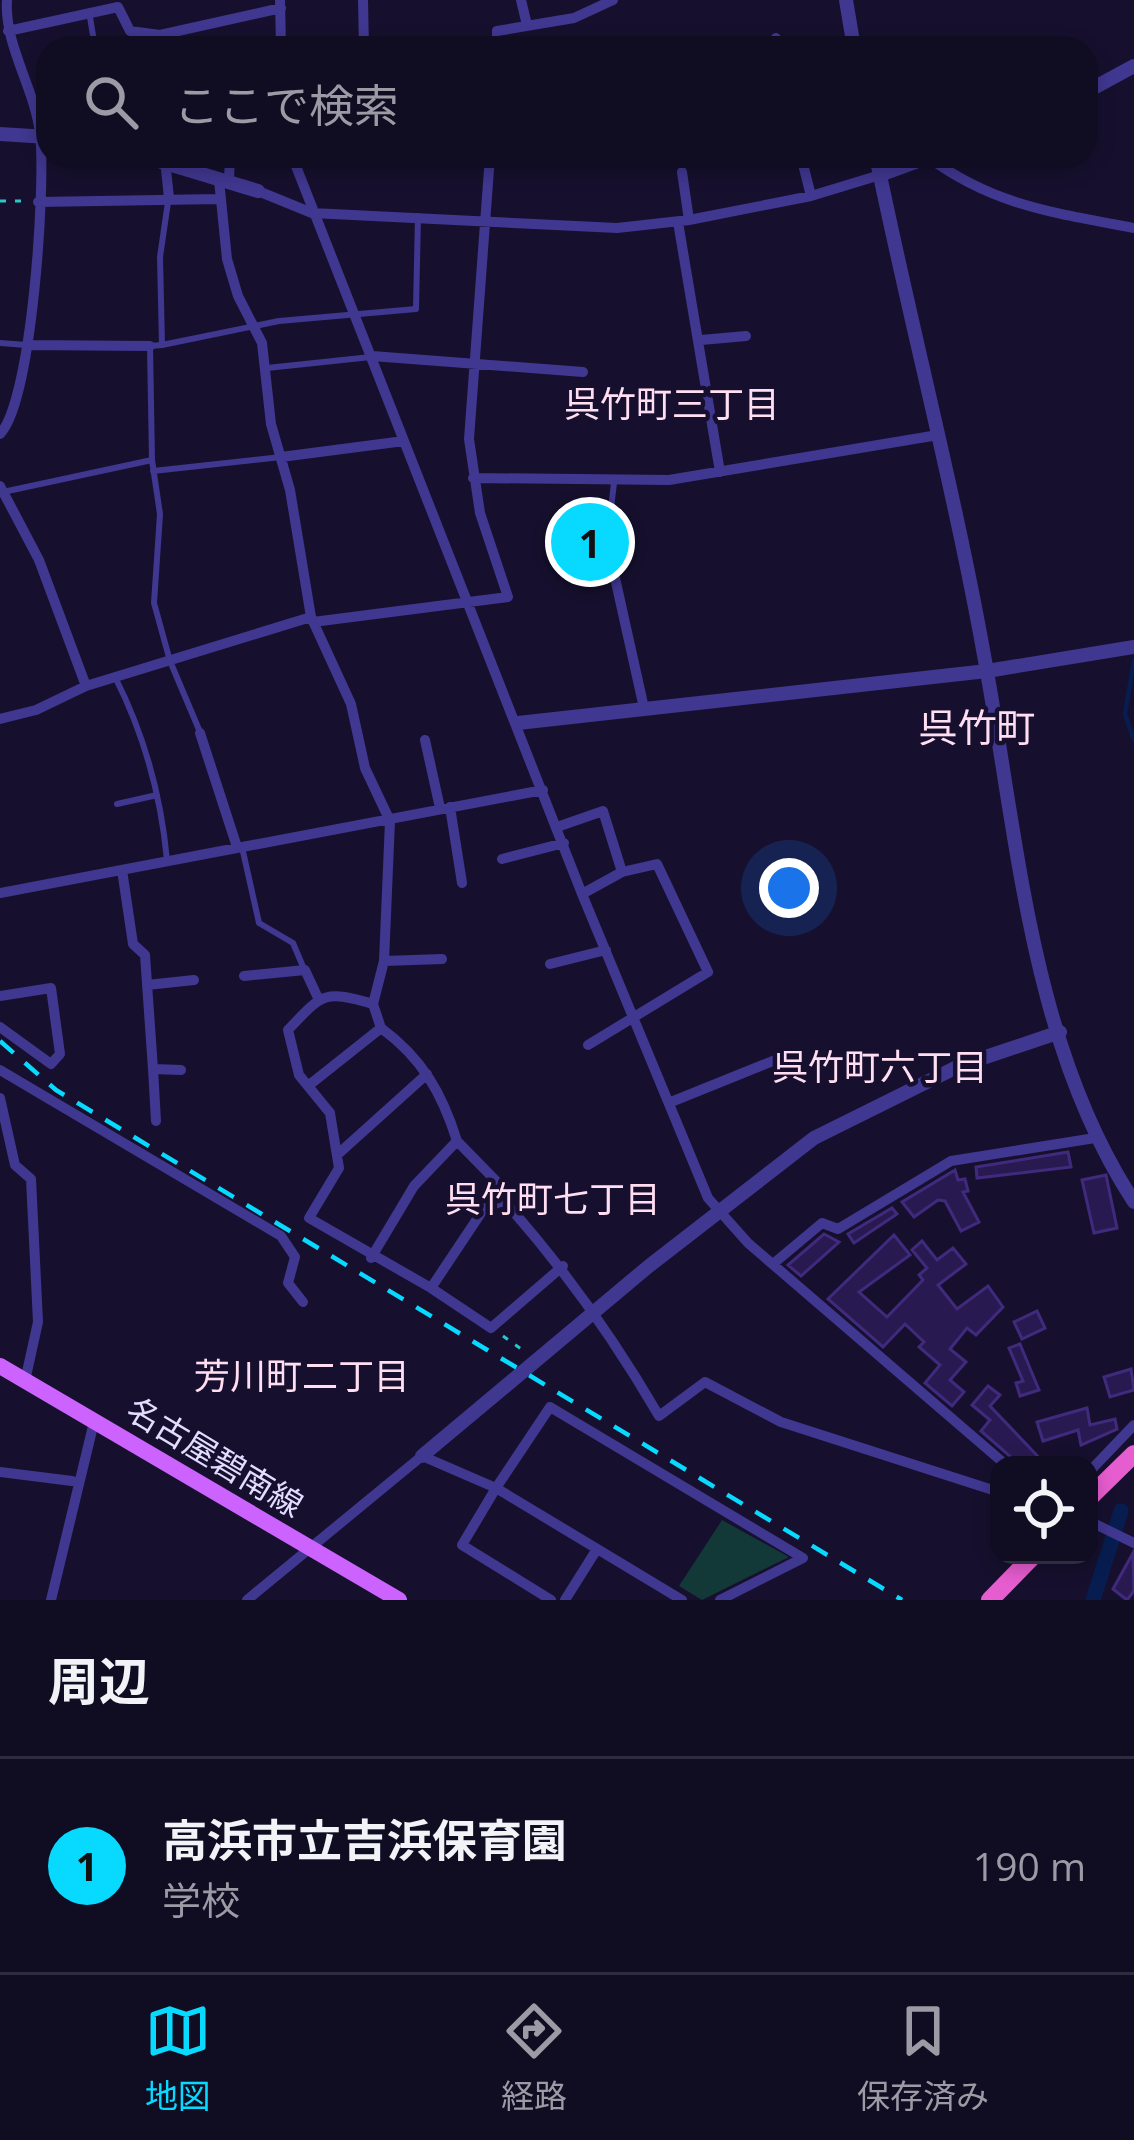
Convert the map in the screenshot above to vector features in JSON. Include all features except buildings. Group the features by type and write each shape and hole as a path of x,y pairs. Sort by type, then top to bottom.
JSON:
{"highway":[{"path":"1098,1489 1134,1454"},
{"path":"990,1600 1025,1564"}],"main road":[{"name":"名古屋碧南線","path":"0,1366 94,1422 131,1438 399,1600"}],"street":[{"path":"7,0 8,31 36,107"},
{"path":"363,0 364,36"},
{"path":"521,0 527,25"},
{"path":"497,36 497,31 574,18 614,0"},
{"path":"846,0 852,36"},
{"path":"176,36 280,4 281,36"},
{"path":"8,31 90,17 118,7 130,32 143,36"},
{"path":"1098,86 1134,66"},
{"path":"0,134 36,136"},
{"path":"0,434 12,422 27,345 41,168"},
{"path":"166,168 169,199"},
{"path":"190,168 312,213 617,228 683,221 811,196 899,168"},
{"path":"227,168 219,200 226,259 267,368 271,424 312,620 351,704 365,768 390,821 384,962 373,1004 381,1028 411,1050 443,1098 458,1142 498,1183 504,1201 596,1310 659,1416 705,1382 782,1422 990,1489"},
{"path":"296,168 582,894 708,1198 773,1264 996,1456"},
{"path":"0,719 36,710 86,686 312,620 508,597 473,478 469,439 489,168"},
{"path":"804,168 811,196"},
{"path":"879,168 987,671 1010,820 1060,1032 1095,1138 1134,1202"},
{"path":"944,168 967,186 1004,201 1134,228"},
{"path":"682,172 682,266 701,340 720,472"},
{"path":"38,202 219,200"},
{"path":"701,340 746,336"},
{"path":"27,345 156,345"},
{"path":"372,356 477,360 583,372"},
{"path":"473,478 614,483 720,472 938,435"},
{"path":"280,457 404,442"},
{"path":"2,489 5,510 39,560 86,686"},
{"path":"607,542 644,708"},
{"path":"518,723 987,671 1130,648"},
{"path":"200,733 239,847"},
{"path":"425,740 462,883"},
{"path":"0,893 543,790"},
{"path":"557,827 603,812 622,872"},
{"path":"502,859 563,844"},
{"path":"582,894 622,872 658,864 708,972 588,1045"},
{"path":"122,870 133,944 145,955 156,1120"},
{"path":"550,964 606,950"},
{"path":"384,962 442,959"},
{"path":"244,976 305,970 318,998"},
{"path":"147,985 194,980"},
{"path":"0,996 51,988 60,1054 51,1064 0,1027"},
{"path":"373,1004 334,993 318,998 288,1030 299,1075 330,1113 339,1168 309,1218 491,1328 563,1266"},
{"path":"308,1086 381,1028"},
{"path":"247,1600 596,1310 814,1138 958,1066 1060,1032"},
{"path":"671,1102 790,1054"},
{"path":"153,1069 182,1070"},
{"path":"0,1070 280,1236 295,1257 289,1283 303,1303"},
{"path":"337,1156 427,1074"},
{"path":"0,1098 15,1166 31,1179 38,1322 25,1382"},
{"path":"773,1264 821,1223 838,1229 950,1161 1095,1138"},
{"path":"370,1258 414,1186 458,1142"},
{"path":"431,1288 485,1207 504,1201"},
{"path":"551,1600 462,1545 550,1407 803,1558 720,1600"},
{"path":"51,1600 94,1422"},
{"path":"1098,1462 1134,1424"},
{"path":"422,1456 496,1488 682,1600"},
{"path":"0,1472 72,1481"},
{"path":"1098,1526 1130,1541"},
{"path":"565,1600 597,1549"}],"lane":[{"path":"90,17 93,36"},
{"path":"169,199 160,257 156,345 152,460 160,514 154,603 170,661 200,733"},
{"path":"156,345 416,309 418,216"},
{"path":"0,343 27,345"},
{"path":"267,368 372,356"},
{"path":"154,471 280,457"},
{"path":"2,489 152,460"},
{"path":"607,542 614,483"},
{"path":"115,677 136,718 157,795 166,860"},
{"path":"117,804 157,795"},
{"path":"239,847 259,923 293,943 305,970"}],"path":[{"path":"0,201 38,202"},
{"path":"491,1328 537,1359"}],"green space":[{"path":"722,1520 789,1557 702,1600 679,1586"}],"waterway":[{"path":"1134,660 1125,714 1134,740"},
{"path":"1093,1600 1121,1511"}],"railway":[{"path":"0,1041 56,1090 902,1600"}],"place":[{"name":"高浜市立吉浜保育園","path":"590,542"}],"district":[{"name":"呉竹町三丁目","path":"672,404"},
{"name":"呉竹町","path":"977,728"},
{"name":"呉竹町六丁目","path":"880,1067"},
{"name":"呉竹町七丁目","path":"553,1199"},
{"name":"芳川町二丁目","path":"302,1376"}]}
